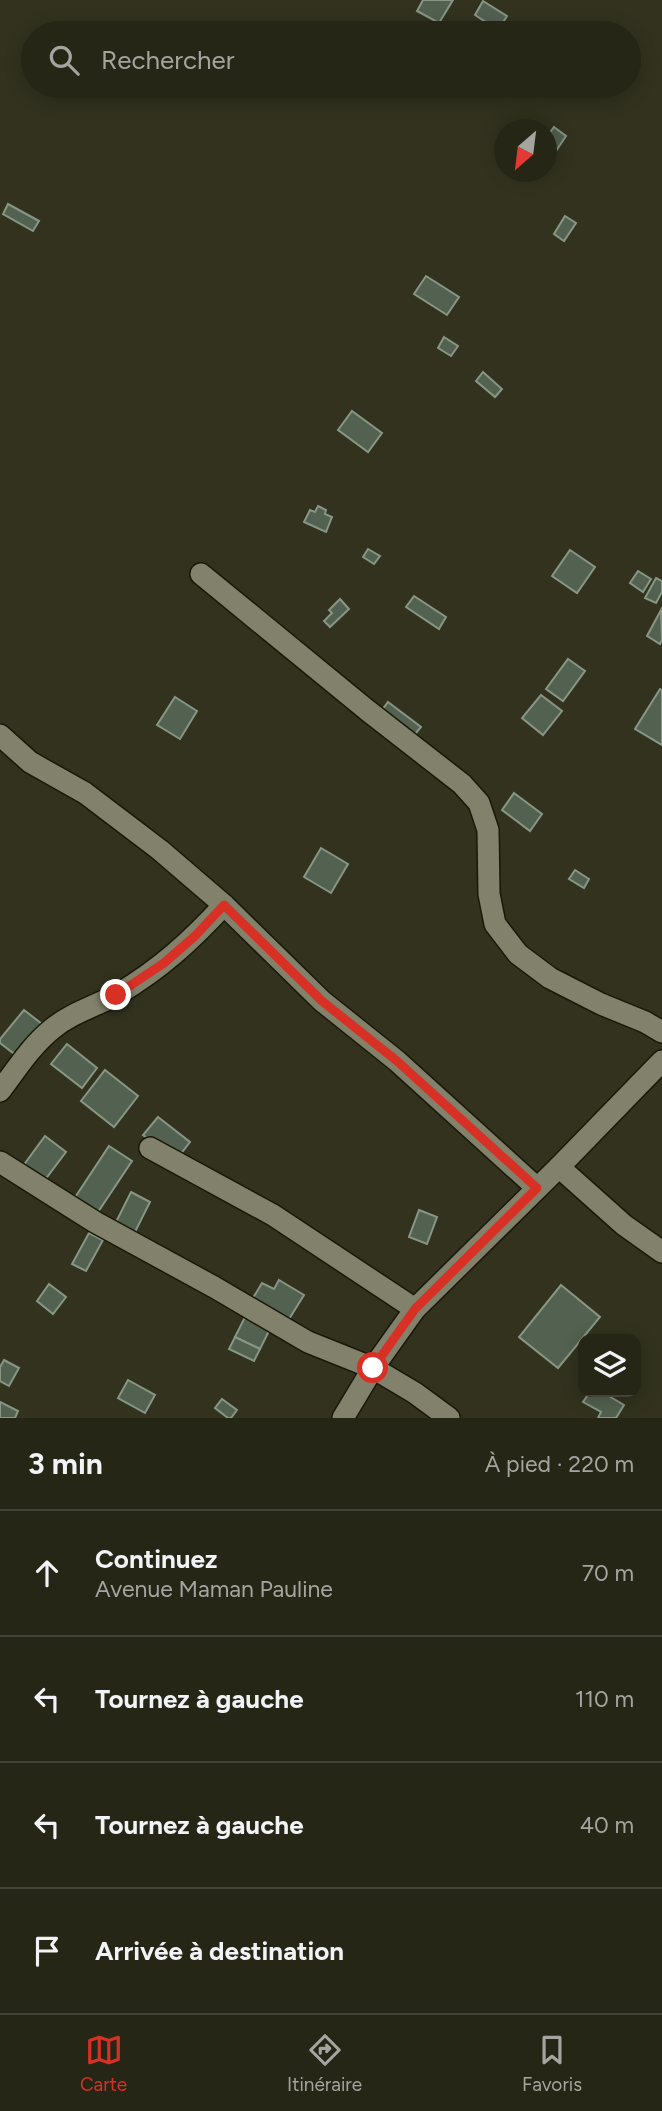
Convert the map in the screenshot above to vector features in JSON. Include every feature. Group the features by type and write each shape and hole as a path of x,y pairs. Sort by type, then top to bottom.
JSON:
{"street":[{"path":"201,574 462,784 479,803 488,830 489,894 495,925 518,954 550,978 662,1032"},
{"path":"0,735 30,762 85,793 160,850 224,905 322,1001 397,1061 537,1188"},
{"path":"0,1091 52,1028 79,1011 116,995 164,963 195,936 224,905"},
{"path":"343,1418 373,1368 415,1309 662,1061"},
{"path":"150,1148 273,1215 415,1309"},
{"path":"0,1162 95,1222 308,1342 373,1368 415,1393 449,1418"},
{"path":"559,1167 624,1225 662,1252"}],"building":[{"path":"423,0 453,0 440,21 417,11"},
{"path":"483,1 507,16 504,21 484,21 475,15"},
{"path":"557,129 566,136 557,150"},
{"path":"8,204 39,221 33,231 3,214"},
{"path":"565,216 576,223 564,241 554,234"},
{"path":"426,276 459,297 447,315 414,294"},
{"path":"444,337 458,346 451,356 438,348"},
{"path":"483,372 502,389 495,397 476,381"},
{"path":"352,411 382,433 368,452 338,430"},
{"path":"318,506 332,517 326,532 304,522 310,510 315,512"},
{"path":"368,549 380,556 374,564 363,557"},
{"path":"570,550 595,567 577,593 552,576"},
{"path":"638,571 651,579 643,592 630,583"},
{"path":"656,578 662,581 662,592 656,603 645,598"},
{"path":"414,596 446,617 439,629 406,607"},
{"path":"340,599 349,609 330,627 324,621 332,613 329,610"},
{"path":"661,610 662,640 660,644 647,636"},
{"path":"568,659 585,671 563,701 546,689"},
{"path":"660,689 662,690 662,745 635,729"},
{"path":"541,695 562,711 543,735 522,718"},
{"path":"175,697 197,711 180,739 157,725"},
{"path":"388,702 421,727 411,739 379,714"},
{"path":"514,793 542,814 530,831 502,810"},
{"path":"321,848 348,864 331,893 304,877"},
{"path":"575,870 589,879 584,888 569,879"},
{"path":"24,1010 42,1024 17,1056 0,1043 0,1039"},
{"path":"67,1044 97,1068 82,1088 51,1064"},
{"path":"105,1070 138,1096 114,1127 81,1101"},
{"path":"158,1117 190,1142 176,1160 143,1135"},
{"path":"45,1136 66,1152 44,1181 23,1166"},
{"path":"109,1146 132,1161 94,1218 72,1202"},
{"path":"131,1192 150,1202 133,1236 114,1226"},
{"path":"419,1210 437,1217 427,1244 409,1237"},
{"path":"89,1233 103,1240 86,1271 72,1264"},
{"path":"279,1280 304,1295 286,1324 250,1303 262,1283 274,1289"},
{"path":"49,1284 66,1297 53,1314 37,1301"},
{"path":"561,1285 600,1317 586,1334 578,1334 578,1344 558,1368 519,1337"},
{"path":"245,1317 270,1329 260,1349 235,1337"},
{"path":"235,1337 260,1349 254,1361 229,1349"},
{"path":"4,1360 19,1368 9,1386 0,1381 0,1367"},
{"path":"128,1380 155,1395 145,1413 118,1398"},
{"path":"586,1397 610,1397 624,1405 616,1418 598,1418 601,1412 583,1402"},
{"path":"222,1399 237,1410 231,1418 215,1408"},
{"path":"0,1402 18,1411 15,1418 0,1418"}],"route":[{"path":"116,995 164,963 195,936 224,905 322,1001 397,1061 537,1188 415,1309 373,1368"}]}
